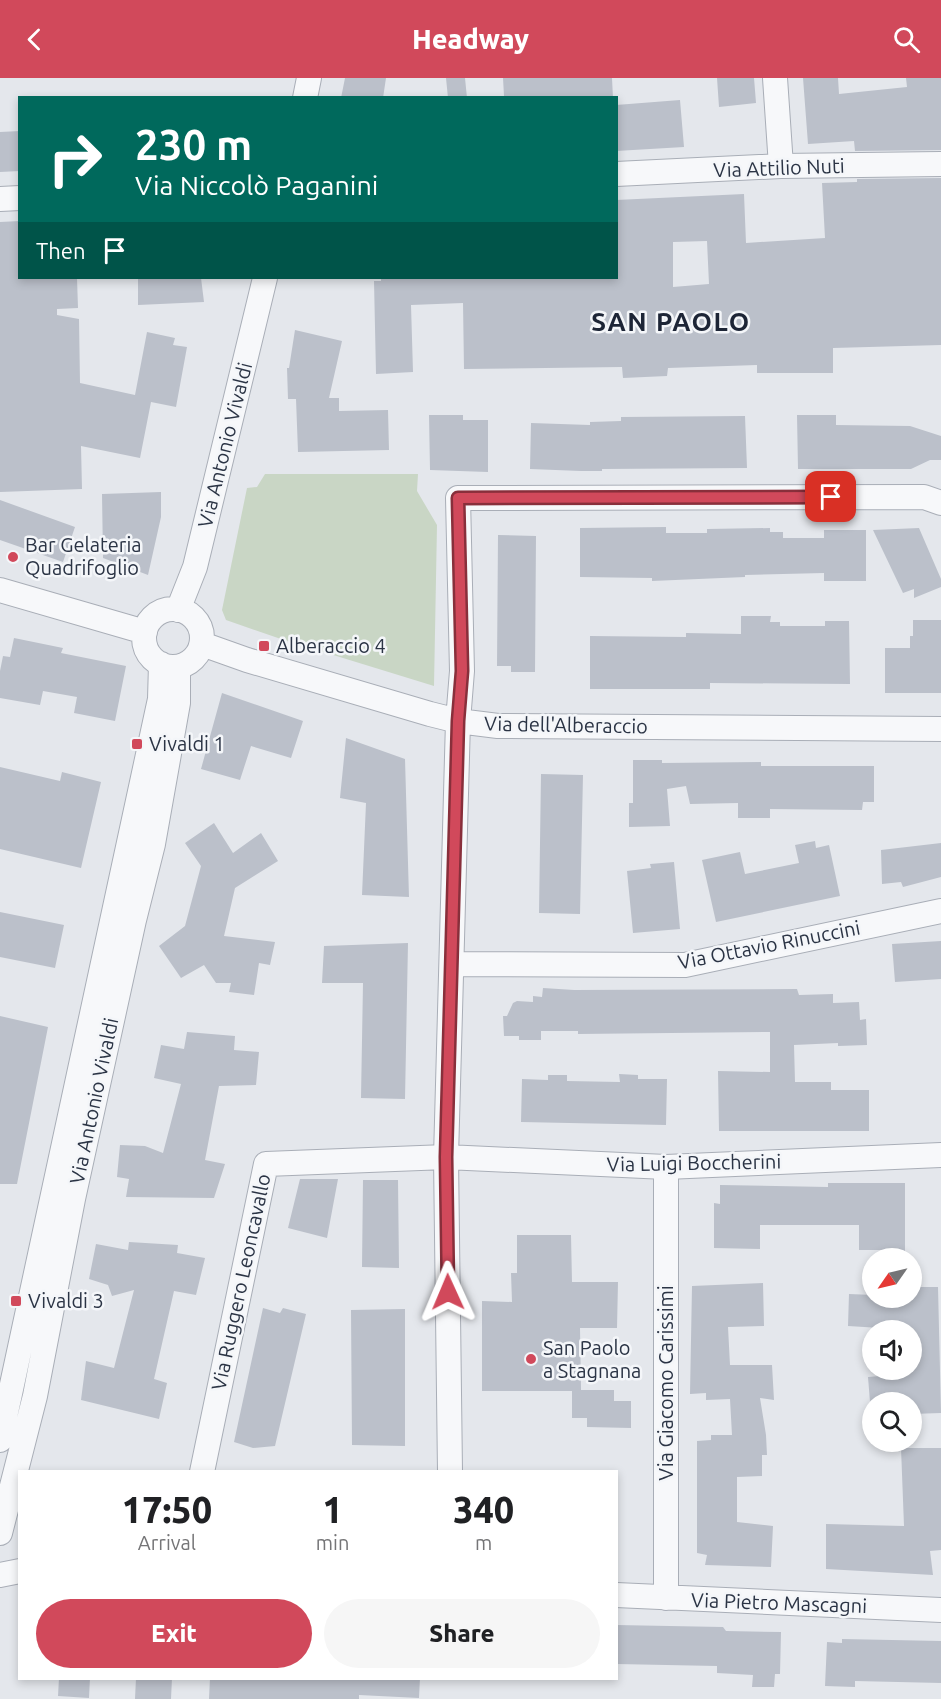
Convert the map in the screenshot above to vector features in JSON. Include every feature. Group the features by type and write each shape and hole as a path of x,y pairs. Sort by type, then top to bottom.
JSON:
{"street":[{"path":"305,96 309,78"},
{"path":"775,78 781,166"},
{"name":"Via Attilio Nuti","path":"618,174 781,166 941,164"},
{"path":"0,199 18,198"},
{"name":"Via Antonio Vivaldi","path":"178,610 195,567 265,279"},
{"path":"450,1470 446,1157 458,721 462,671 458,498 924,497 939,500 941,503"},
{"path":"0,590 145,632"},
{"path":"178,610 188,613 196,620 202,634 202,644 195,658 169,666 151,657 146,648 145,632 148,624 158,613 178,610"},
{"name":"Via dell'Alberaccio","path":"202,644 247,660 458,721 498,726 941,729"},
{"name":"Via Antonio Vivaldi","path":"0,1440 169,666"},
{"name":"Via Antonio Vivaldi","path":"0,1533 35,1396 73,1199 134,920 153,844 178,703 169,666"},
{"name":"Via Ottavio Rinuccini","path":"452,964 685,965 941,911"},
{"name":"Via Luigi Boccherini","path":"446,1157 666,1167 941,1155"},
{"name":"Via Ruggero Leoncavallo","path":"202,1470 266,1164 446,1157"},
{"name":"Via Giacomo Carissimi","path":"666,1167 666,1598"},
{"path":"0,1575 18,1570"},
{"name":"Via Pietro Mascagni","path":"618,1595 941,1610"}],"green space":[{"path":"265,474 418,474 417,491 437,525 434,686 226,620 222,610 247,488 257,487"}],"building":[{"path":"345,78 386,78 383,96 341,96"},
{"path":"446,78 465,78 467,96 448,96"},
{"path":"503,78 612,78 613,96 504,96"},
{"path":"717,78 754,78 756,103 719,107"},
{"path":"803,78 838,78 839,94 907,87 906,78 941,78 941,150 855,151 854,141 808,144"},
{"path":"680,100 684,147 618,151 618,105"},
{"path":"18,131 18,171 0,172 0,132"},
{"path":"941,178 941,345 833,348 833,373 757,373 757,365 668,368 667,376 623,378 622,367 464,369 463,303 411,305 413,372 376,374 374,281 381,281 381,279 618,279 618,200 744,194 746,243 825,238 822,183 857,182 857,179","holes":["707,241 709,284 673,287 673,242"]},
{"path":"18,221 18,279 77,279 78,308 57,309 57,315 79,319 80,383 135,395 147,332 175,338 173,345 187,347 176,407 151,402 140,458 81,446 82,489 0,492 0,222"},
{"path":"138,279 201,279 204,302 138,305"},
{"path":"295,330 342,341 329,398 339,398 339,411 388,410 389,450 298,452 296,399 288,399 287,368 289,368"},
{"path":"429,415 463,415 463,420 488,420 488,472 430,470"},
{"path":"797,415 836,415 836,425 910,426 941,436 941,460 930,460 911,469 798,469"},
{"path":"745,416 747,468 602,469 602,471 530,469 531,423 590,425 590,422 621,421 621,417"},
{"path":"161,492 161,517 148,575 103,558 102,494"},
{"path":"0,500 75,527 63,562 0,540"},
{"path":"666,527 666,533 707,533 707,529 770,528 770,532 783,532 783,538 824,538 824,530 866,530 866,581 824,581 824,573 652,581 652,578 580,577 580,528"},
{"path":"919,528 941,579 941,587 914,598 914,589 903,593 873,530"},
{"path":"498,535 536,536 535,672 511,672 511,666 497,666"},
{"path":"741,616 771,616 770,622 780,622 780,626 825,626 825,621 849,621 850,684 710,683 710,689 590,689 590,636 686,637 686,633 741,634"},
{"path":"913,620 941,620 941,693 885,693 885,648 910,648"},
{"path":"14,638 63,648 61,653 126,666 115,721 74,713 77,697 43,691 40,705 0,698 0,671 3,656 10,657"},
{"path":"222,693 303,721 291,758 251,746 240,780 201,769"},
{"path":"346,738 405,759 409,897 362,895 366,803 340,798"},
{"path":"633,760 662,760 662,763 761,762 761,766 874,766 874,802 863,802 862,810 770,809 770,818 738,818 738,803 690,804 686,786 667,789 670,826 629,827 629,803 633,803"},
{"path":"0,767 60,781 62,772 101,782 81,868 0,849"},
{"path":"541,774 583,775 580,914 539,913"},
{"path":"214,823 233,853 261,833 278,861 235,888 224,936 275,942 270,965 259,963 254,995 229,992 231,983 216,983 204,965 181,978 159,946 185,926 201,866 185,843"},
{"path":"815,841 816,848 829,845 840,896 716,922 702,860 740,852 745,874 799,863 795,845"},
{"path":"941,843 941,877 903,887 901,882 882,884 881,850"},
{"path":"674,862 680,929 633,933 627,871 651,868 650,864"},
{"path":"0,912 64,925 55,968 0,957"},
{"path":"941,941 941,979 895,982 892,944"},
{"path":"408,943 405,1099 361,1098 363,983 322,983 324,946"},
{"path":"543,988 574,990 797,989 799,995 833,994 833,1003 859,1002 860,1020 866,1019 867,1045 838,1046 838,1043 794,1045 795,1082 831,1082 831,1090 869,1090 869,1131 719,1131 718,1071 770,1072 770,1032 578,1034 578,1031 541,1031 541,1040 519,1040 519,1036 504,1036 503,1016 507,1016 513,1003 533,1002 533,996 542,997"},
{"path":"0,1016 48,1027 17,1184 0,1184"},
{"path":"187,1032 235,1036 234,1050 259,1052 256,1085 219,1086 205,1160 225,1164 214,1198 126,1197 129,1179 117,1177 120,1145 145,1146 163,1153 181,1084 154,1078 161,1045 184,1049"},
{"path":"619,1074 638,1075 638,1079 667,1079 666,1125 521,1122 522,1079 548,1080 548,1075 567,1075 567,1081 620,1082"},
{"path":"300,1179 338,1179 327,1238 288,1228"},
{"path":"363,1180 398,1180 399,1268 362,1267"},
{"path":"828,1183 905,1183 905,1248 862,1248 859,1250 859,1225 760,1225 760,1249 714,1248 714,1203 720,1204 720,1185 828,1187"},
{"path":"517,1235 571,1235 572,1282 618,1282 617,1328 580,1328 581,1390 614,1390 614,1401 631,1401 631,1428 587,1427 587,1418 572,1418 572,1391 482,1391 482,1301 512,1302 511,1273 517,1273"},
{"path":"129,1242 178,1245 177,1253 205,1258 196,1295 174,1291 154,1379 167,1383 159,1419 81,1400 86,1361 114,1368 134,1290 112,1296 108,1285 89,1279 96,1244 128,1250"},
{"path":"763,1283 764,1326 728,1327 730,1365 772,1365 774,1400 760,1398 767,1455 762,1455 762,1476 737,1477 737,1522 773,1526 771,1567 705,1565 707,1555 697,1553 697,1441 711,1440 711,1435 732,1435 730,1399 706,1400 706,1393 690,1394 692,1286"},
{"path":"922,1287 938,1287 941,1413 922,1414 922,1392 869,1392 868,1380 922,1380 922,1320 862,1320 862,1327 848,1326 849,1294 862,1295 862,1308 922,1308"},
{"path":"263,1308 280,1313 283,1308 306,1314 275,1446 253,1448 234,1442"},
{"path":"405,1309 405,1446 352,1445 351,1310"},
{"path":"922,1448 941,1448 941,1550 930,1551 933,1575 826,1569 826,1524 904,1526 901,1452 922,1452"},
{"path":"618,1625 723,1627 726,1631 781,1632 780,1674 775,1674 774,1687 752,1687 753,1675 717,1673 717,1666 618,1664"},
{"path":"842,1639 941,1641 941,1683 855,1681 855,1687 825,1686 827,1642 842,1643"},
{"path":"59,1680 90,1680 89,1698 58,1696"},
{"path":"136,1680 172,1680 171,1699 135,1699"},
{"path":"210,1680 420,1680 419,1698 359,1695 359,1699 209,1699"}],"place":[{"name":"Bar Gelateria Quadrifoglio","path":"13,557"},
{"name":"Alberaccio 4","path":"264,646"},
{"name":"Vivaldi 1","path":"137,744"},
{"name":"Vivaldi 3","path":"16,1301"},
{"name":"San Paolo a Stagnana","path":"531,1359"}],"district":[{"name":"SAN PAOLO","path":"671,322"}],"route":[{"path":"448,1292 446,1157 458,721 462,671 458,498 831,497"}]}
